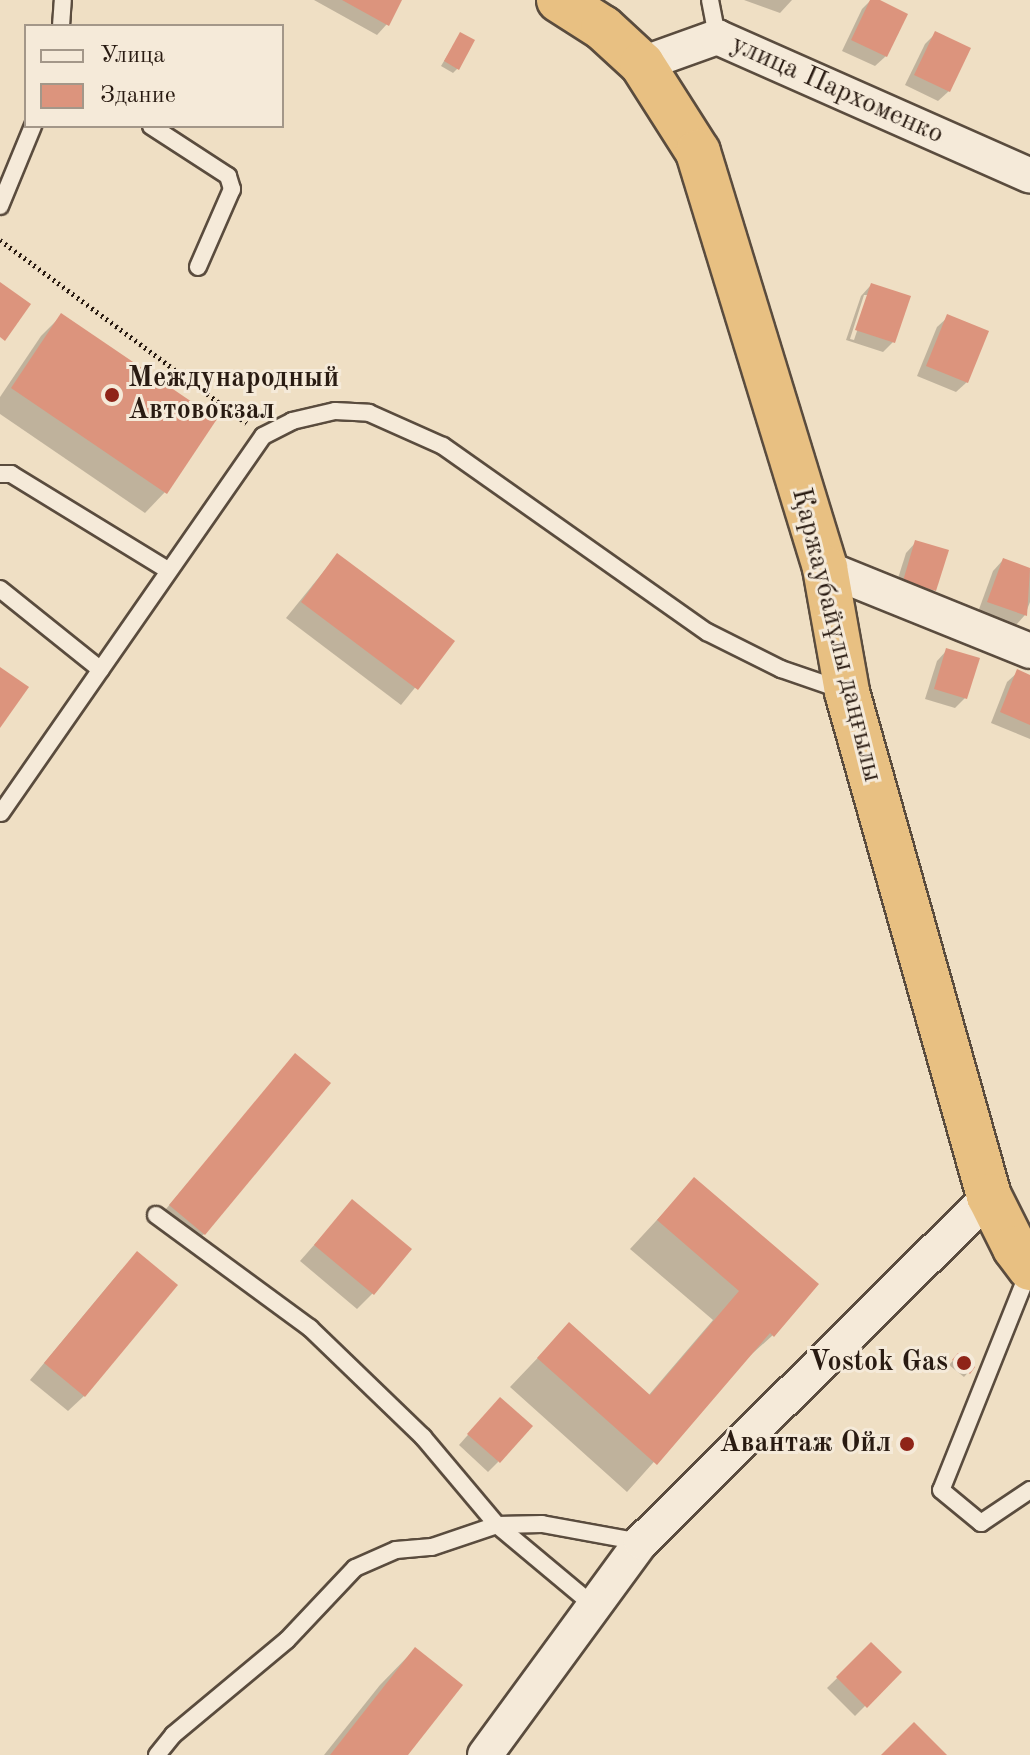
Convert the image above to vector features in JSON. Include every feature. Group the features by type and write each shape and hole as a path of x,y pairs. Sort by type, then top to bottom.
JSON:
{"highway":[{"name":"Қаржаубайұлы даңғылы","path":"559,0 600,14 642,64 698,152 825,568 847,692 989,1196 1026,1254"}],"street":[{"name":"улица Пархоменко","path":"642,64 717,37 1030,176"},
{"path":"825,568 1030,651"},
{"path":"485,1755 641,1542 989,1196"}],"lane":[{"path":"61,24 63,0"},
{"path":"710,0 717,37"},
{"path":"0,206 32,128"},
{"path":"154,128 228,176 232,189 198,267"},
{"path":"1,813 263,436 292,421 335,411 369,413 443,446 707,632 781,669 847,692"},
{"path":"0,474 11,474 169,571"},
{"path":"0,589 101,670"},
{"path":"156,1215 310,1328 423,1437 497,1525 594,1606"},
{"path":"1026,1254 941,1490 981,1523 1030,1490"},
{"path":"157,1755 173,1735 287,1640 355,1568 396,1550 432,1547 497,1525 542,1524 641,1542"}],"path":[{"path":"0,240 263,436"}],"building":[{"path":"342,0 402,0 389,26"},
{"path":"870,0 880,0 908,14 887,57 851,40"},
{"path":"935,31 971,48 950,92 914,75"},
{"path":"460,32 475,40 459,70 444,61"},
{"path":"0,282 31,304 5,341 0,337"},
{"path":"871,283 911,296 895,343 855,330"},
{"path":"61,313 217,419 167,494 11,388"},
{"path":"947,314 989,331 968,383 926,366"},
{"path":"915,540 949,550 936,591 903,581"},
{"path":"337,553 455,641 418,690 301,602"},
{"path":"1003,558 1030,568 1027,616 987,602"},
{"path":"946,648 980,658 967,699 934,689"},
{"path":"0,667 29,687 0,728"},
{"path":"1017,669 1030,675 1030,725 1000,712"},
{"path":"295,1053 331,1083 205,1235 169,1205"},
{"path":"694,1177 819,1284 774,1337 770,1333 657,1465 537,1358 569,1322 650,1395 739,1291 657,1220"},
{"path":"352,1199 412,1249 374,1295 314,1245"},
{"path":"137,1251 178,1285 85,1397 44,1363"},
{"name":"Vostok Gas","path":"958,1353 975,1367 970,1374 952,1360"},
{"path":"500,1397 533,1426 500,1463 467,1434"},
{"path":"871,1642 902,1672 867,1708 836,1677"},
{"path":"415,1647 463,1685 408,1755 330,1755"},
{"path":"914,1722 947,1755 881,1755"}],"place":[{"name":"Международный Автовокзал","path":"112,395"},
{"name":"Vostok Gas","path":"964,1363"},
{"name":"Авантаж Ойл","path":"907,1444"}]}
